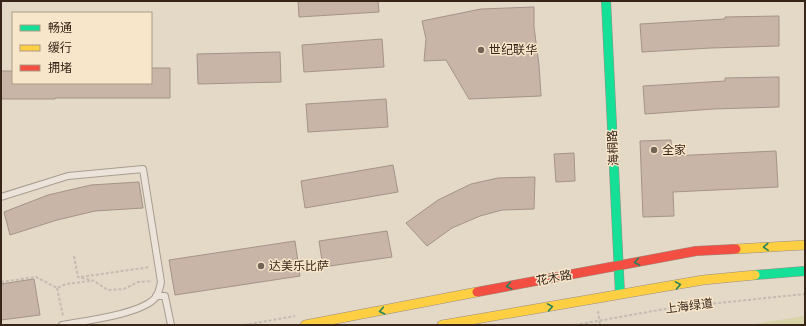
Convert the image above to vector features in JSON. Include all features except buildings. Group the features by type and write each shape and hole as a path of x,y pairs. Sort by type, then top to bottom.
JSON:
{"main road":[{"name":"海桐路","path":"606,1 620,294"},
{"name":"花木路","path":"305,325 696,252 805,245"},
{"path":"442,325 703,280 805,272"}],"lane":[{"path":"1,197 68,176 144,169 161,280 156,296 146,305 126,313 63,325"},
{"path":"156,296 165,296 170,325"}],"path":[{"path":"74,256 78,277"},
{"path":"78,277 159,266"},
{"path":"1,282 36,277 57,288"},
{"path":"78,277 94,281 108,290 124,289 138,282 161,280"},
{"path":"57,288 66,284 94,281"},
{"path":"57,288 63,325"},
{"name":"上海绿道","path":"575,325 670,308 805,294"},
{"path":"598,306 600,325"}],"shaded area":[{"path":"805,316 805,325 748,325"}],"traffic: fast":[{"path":"606,1 620,294"},
{"path":"755,275 805,271"}],"traffic: slow":[{"path":"736,249 805,245"},
{"path":"442,325 703,280 755,275"},
{"path":"305,325 477,292"}],"traffic: jam":[{"path":"477,292 696,251 736,249"}],"place":[{"name":"世纪联华","path":"481,50"},
{"name":"全家","path":"654,150"},
{"name":"达美乐比萨","path":"261,266"}]}
